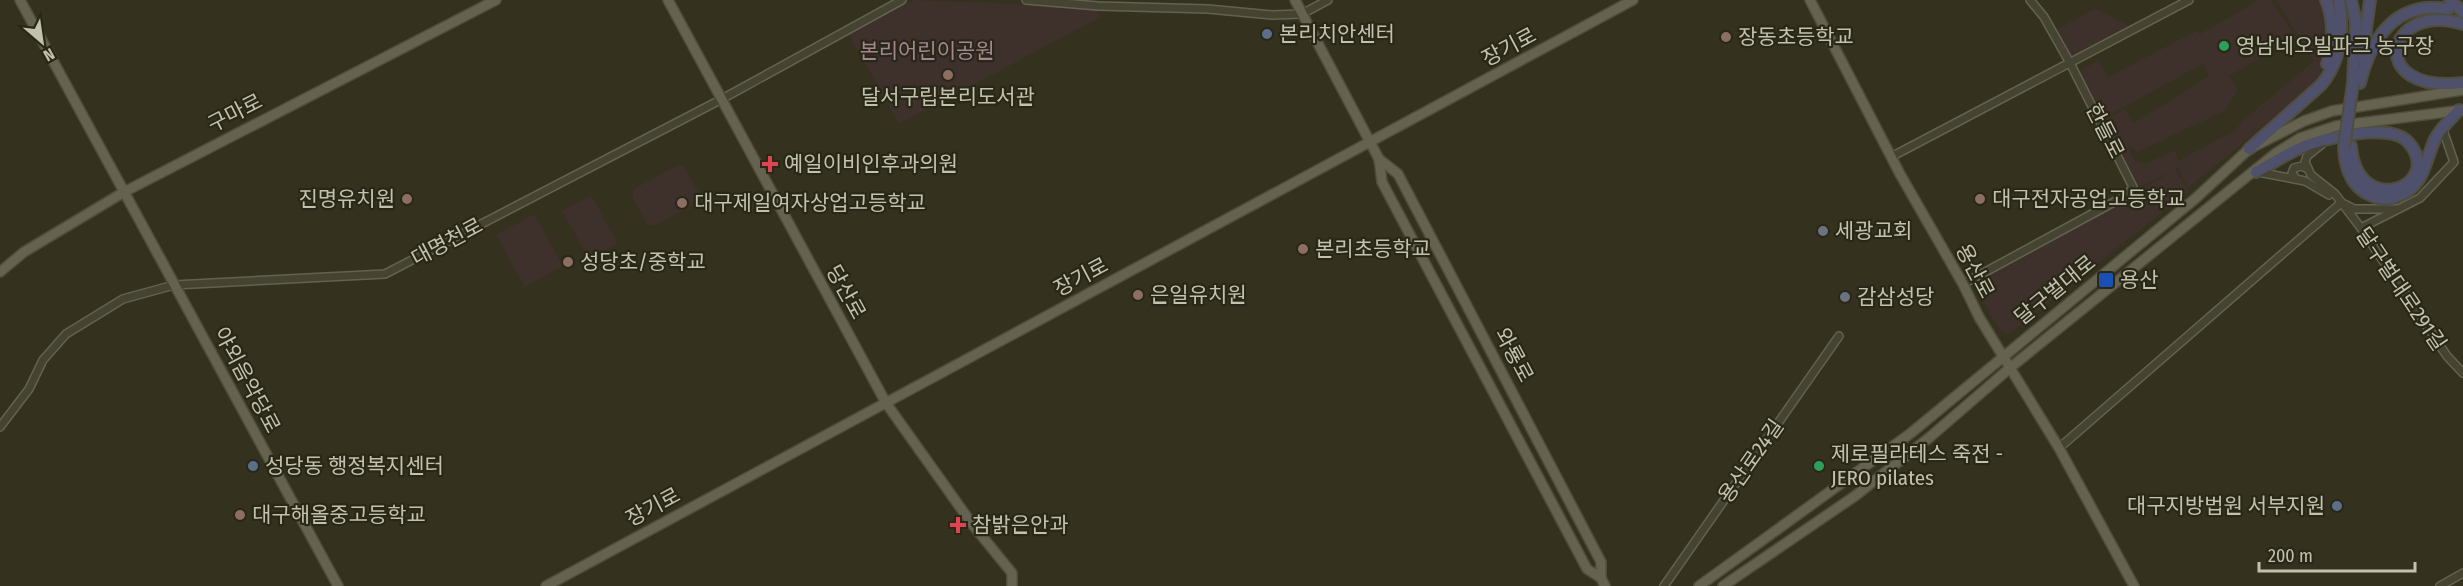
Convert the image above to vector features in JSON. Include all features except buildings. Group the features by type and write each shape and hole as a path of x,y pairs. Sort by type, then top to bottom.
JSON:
{"highway":[{"path":"2308,96 2322,78 2330,55 2332,30 2326,0"},
{"path":"2249,149 2330,75 2342,38 2339,0"},
{"path":"2351,0 2356,22 2356,83"},
{"path":"2370,0 2345,165 2354,183 2367,194 2387,199 2404,195 2414,188 2423,176 2435,138 2461,110"},
{"path":"2450,0 2463,12"},
{"path":"2356,83 2373,40 2384,22 2397,9 2413,2 2428,2 2443,6 2463,22"},
{"path":"2463,22 2445,13 2425,11 2412,16 2403,25 2397,34 2396,45 2401,61 2414,75 2435,83 2463,83"},
{"path":"2256,172 2300,148 2335,137 2372,132 2393,133 2408,140 2415,152 2418,165 2416,174 2408,184 2398,189 2380,190 2372,187 2363,180 2348,147"}],"main road":[{"name":"야외음악당로","path":"20,0 338,586"},
{"name":"구마로","path":"0,272 24,252 124,192 496,0"},
{"name":"당산로","path":"668,0 886,403 972,524 1012,573 1012,586"},
{"name":"와룡로","path":"1295,0 1379,159 1382,182 1587,569 1603,582"},
{"name":"장기로","path":"546,586 1633,0"},
{"name":"용산로","path":"1810,0 1891,158 1963,284 1979,317 2059,448 2134,586"},
{"name":"달구벌대로","path":"1698,586 1911,433 2196,198 2249,149 2304,121 2332,111 2463,90"},
{"name":"달구벌대로","path":"1723,586 1855,496 1930,437 2011,367 2256,172 2276,153 2300,138 2336,126 2461,110"},
{"name":"와룡로","path":"1379,159 1398,174 1601,562 1603,582"}],"street":[{"name":"대명천로","path":"0,427 29,389 44,360 66,334 123,299 174,285 385,274 722,99 902,0"},
{"path":"1026,0 1098,6 1208,9 1272,15 1302,14 1328,0"},
{"name":"한들로","path":"1963,284 2127,195 2133,187 2070,63 2043,17 2030,0"},
{"path":"1891,158 2189,0"},
{"path":"2361,228 2420,198 2454,162 2444,133 2445,126"},
{"path":"2335,137 2312,150 2305,162 2311,176 2335,194 2341,203"},
{"path":"2295,179 2292,174 2294,168 2302,166 2308,169"},
{"path":"2256,172 2295,179 2313,185 2354,209 2399,209"},
{"path":"2059,448 2341,203"},
{"name":"달구벌대로291길","path":"2341,203 2361,228 2446,356 2463,373"},
{"name":"용산로24길","path":"1664,586 1839,336"},
{"path":"2440,586 2463,573"}],"green space":[{"name":"본리어린이공원","path":"914,0 1096,7 1101,17 899,124 849,35"},
{"path":"2259,0 2271,0 2296,38 2229,76 2238,91 2224,111 2138,152 2128,147 2135,161 2146,164 2176,150 2178,161 2236,130 2242,121 2314,61 2276,0 2324,0 2329,43 2317,83 2188,188 2178,168 2175,169 2189,191 2009,334 1999,329 1973,284 2173,171 2139,187 2103,121 2125,109 2134,123 2209,76 2203,64 2104,118 2078,72 2099,60 2108,77 2196,31 2200,34"},
{"path":"2095,8 2133,28 2072,60 2054,32"},
{"path":"678,165 684,166 700,196 697,203 654,226 647,224 632,196 634,189"},
{"path":"591,195 618,243 589,259 562,211"},
{"path":"534,214 563,266 525,287 496,235"}],"place":[{"name":"본리치안센터","path":"1267,34"},
{"name":"장동초등학교","path":"1726,37"},
{"name":"영남네오빌파크 농구장","path":"2224,46"},
{"name":"달서구립본리도서관","path":"948,75"},
{"name":"예일이비인후과의원","path":"770,164"},
{"name":"진명유치원","path":"407,199"},
{"name":"대구전자공업고등학교","path":"1980,199"},
{"name":"대구제일여자상업고등학교","path":"682,203"},
{"name":"세광교회","path":"1823,231"},
{"name":"본리초등학교","path":"1303,249"},
{"name":"성당초/중학교","path":"568,262"},
{"name":"용산","path":"2106,280"},
{"name":"은일유치원","path":"1138,295"},
{"name":"감삼성당","path":"1845,297"},
{"name":"성당동 행정복지센터","path":"253,466"},
{"name":"제로필라테스 죽전 - JERO pilates","path":"1819,466"},
{"name":"대구지방법원 서부지원","path":"2337,506"},
{"name":"대구해올중고등학교","path":"240,515"},
{"name":"참밝은안과","path":"958,525"}]}
